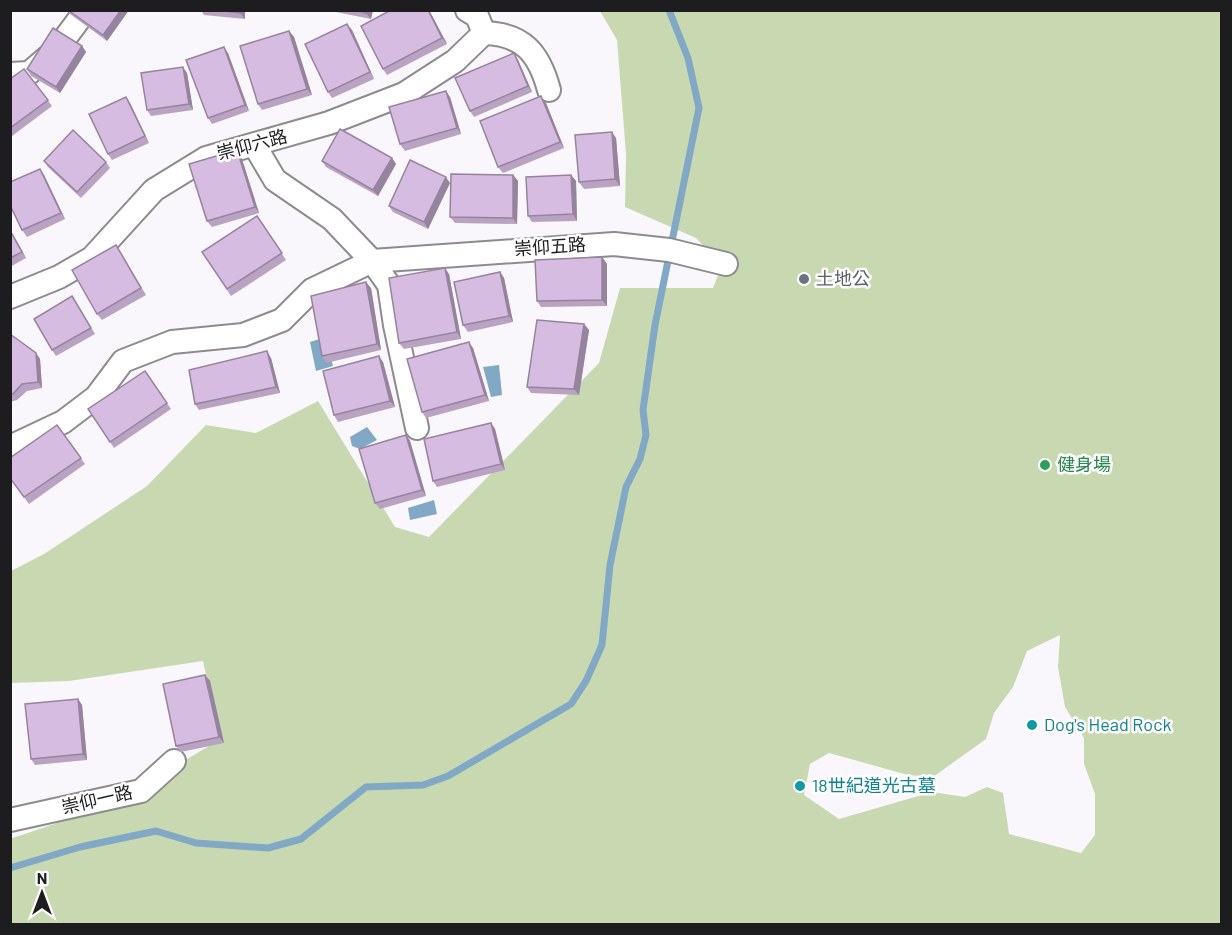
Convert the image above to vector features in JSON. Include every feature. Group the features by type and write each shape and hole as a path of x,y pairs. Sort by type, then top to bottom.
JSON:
{"street":[{"path":"10,74 28,73 57,49 86,10"},
{"path":"467,10 477,16 484,33 506,33 531,49 549,90"},
{"name":"崇仰六路","path":"10,297 59,277 92,258 154,190 206,158 255,146 329,123 404,94 455,61 484,33"},
{"path":"255,146 275,180 332,219 372,261 389,285 397,336 417,428"},
{"name":"崇仰五路","path":"372,261 614,243 669,250 726,264"},
{"path":"10,447 63,422 80,410 96,397 123,361 172,342 243,335 282,320 312,291 372,261"},
{"name":"崇仰一路","path":"12,819 141,790 174,761"}],"green space":[{"path":"600,11 1221,11 1221,924 11,924 10,839 116,803 220,739 203,661 69,681 11,683 11,571 44,554 147,486 206,425 256,433 318,401 395,527 429,537 599,363 620,288 713,288 722,265 696,238 625,207 626,154 617,40","holes":["1060,635 1058,667 1065,707 1084,738 1084,764 1095,794 1095,835 1081,853 1009,834 1003,793 987,787 965,797 932,792 839,819 804,795 810,764 829,753 908,775 933,777 986,739 994,713 1013,687 1027,651"]}],"water":[{"path":"326,337 333,366 316,371 310,342"},
{"path":"499,365 502,395 491,397 483,367"},
{"path":"367,427 377,440 360,449 352,446 350,437"},
{"path":"434,500 437,514 410,520 408,508"}],"building":[{"path":"68,10 121,10 103,35"},
{"path":"216,10 241,10 240,13"},
{"path":"391,10 428,10 442,38 383,69 361,26"},
{"path":"347,24 370,72 328,92 305,44"},
{"path":"53,28 82,46 56,87 27,69"},
{"path":"289,31 307,89 258,104 240,46"},
{"path":"224,47 245,105 208,118 186,60"},
{"path":"514,53 528,86 470,111 455,78"},
{"path":"183,67 189,104 147,110 141,73"},
{"path":"24,69 48,100 10,128 10,79"},
{"path":"446,91 457,128 400,144 389,107"},
{"path":"541,96 560,142 498,167 480,121"},
{"path":"126,97 145,136 108,154 89,114"},
{"path":"340,129 392,158 373,190 322,161"},
{"path":"73,130 106,162 77,192 44,161"},
{"path":"612,132 615,179 579,182 575,135"},
{"path":"237,150 255,207 207,221 189,164"},
{"path":"410,160 446,177 424,222 389,206"},
{"path":"40,169 61,213 22,230 10,205 10,182"},
{"path":"451,174 513,175 513,218 450,217"},
{"path":"571,175 573,214 528,216 526,177"},
{"path":"257,216 282,253 227,289 202,252"},
{"path":"10,231 22,252 10,258"},
{"path":"116,245 141,288 97,314 72,270"},
{"path":"602,257 602,300 537,301 535,260"},
{"path":"445,268 457,332 399,343 389,278"},
{"path":"500,272 509,316 463,325 454,282"},
{"path":"366,282 377,344 322,356 311,296"},
{"path":"72,296 91,328 52,350 34,319"},
{"path":"537,320 584,324 574,389 527,387"},
{"path":"10,334 36,353 38,382 22,384 13,394 10,394"},
{"path":"469,342 485,395 422,412 407,359"},
{"path":"267,351 276,387 195,404 189,370"},
{"path":"379,356 390,401 334,415 323,371"},
{"path":"145,371 167,403 110,442 88,409"},
{"path":"491,423 501,464 433,481 424,439"},
{"path":"57,425 81,458 24,497 10,478 10,458"},
{"path":"406,435 422,490 375,503 359,449"},
{"path":"205,675 219,737 176,746 163,684"},
{"path":"78,699 83,754 31,759 25,704"}],"waterway":[{"path":"10,868 80,847 156,831 196,843 268,848 301,839 366,787 423,785 448,776 571,704 586,681 602,645 610,565 626,487 640,459 646,435 643,410 655,325 699,108 688,58 669,10"}],"place":[{"name":"土地公","path":"804,279"},
{"name":"健身場","path":"1045,465"},
{"name":"Dog's Head Rock","path":"1032,725"},
{"name":"18世紀道光古墓","path":"800,786"}]}
